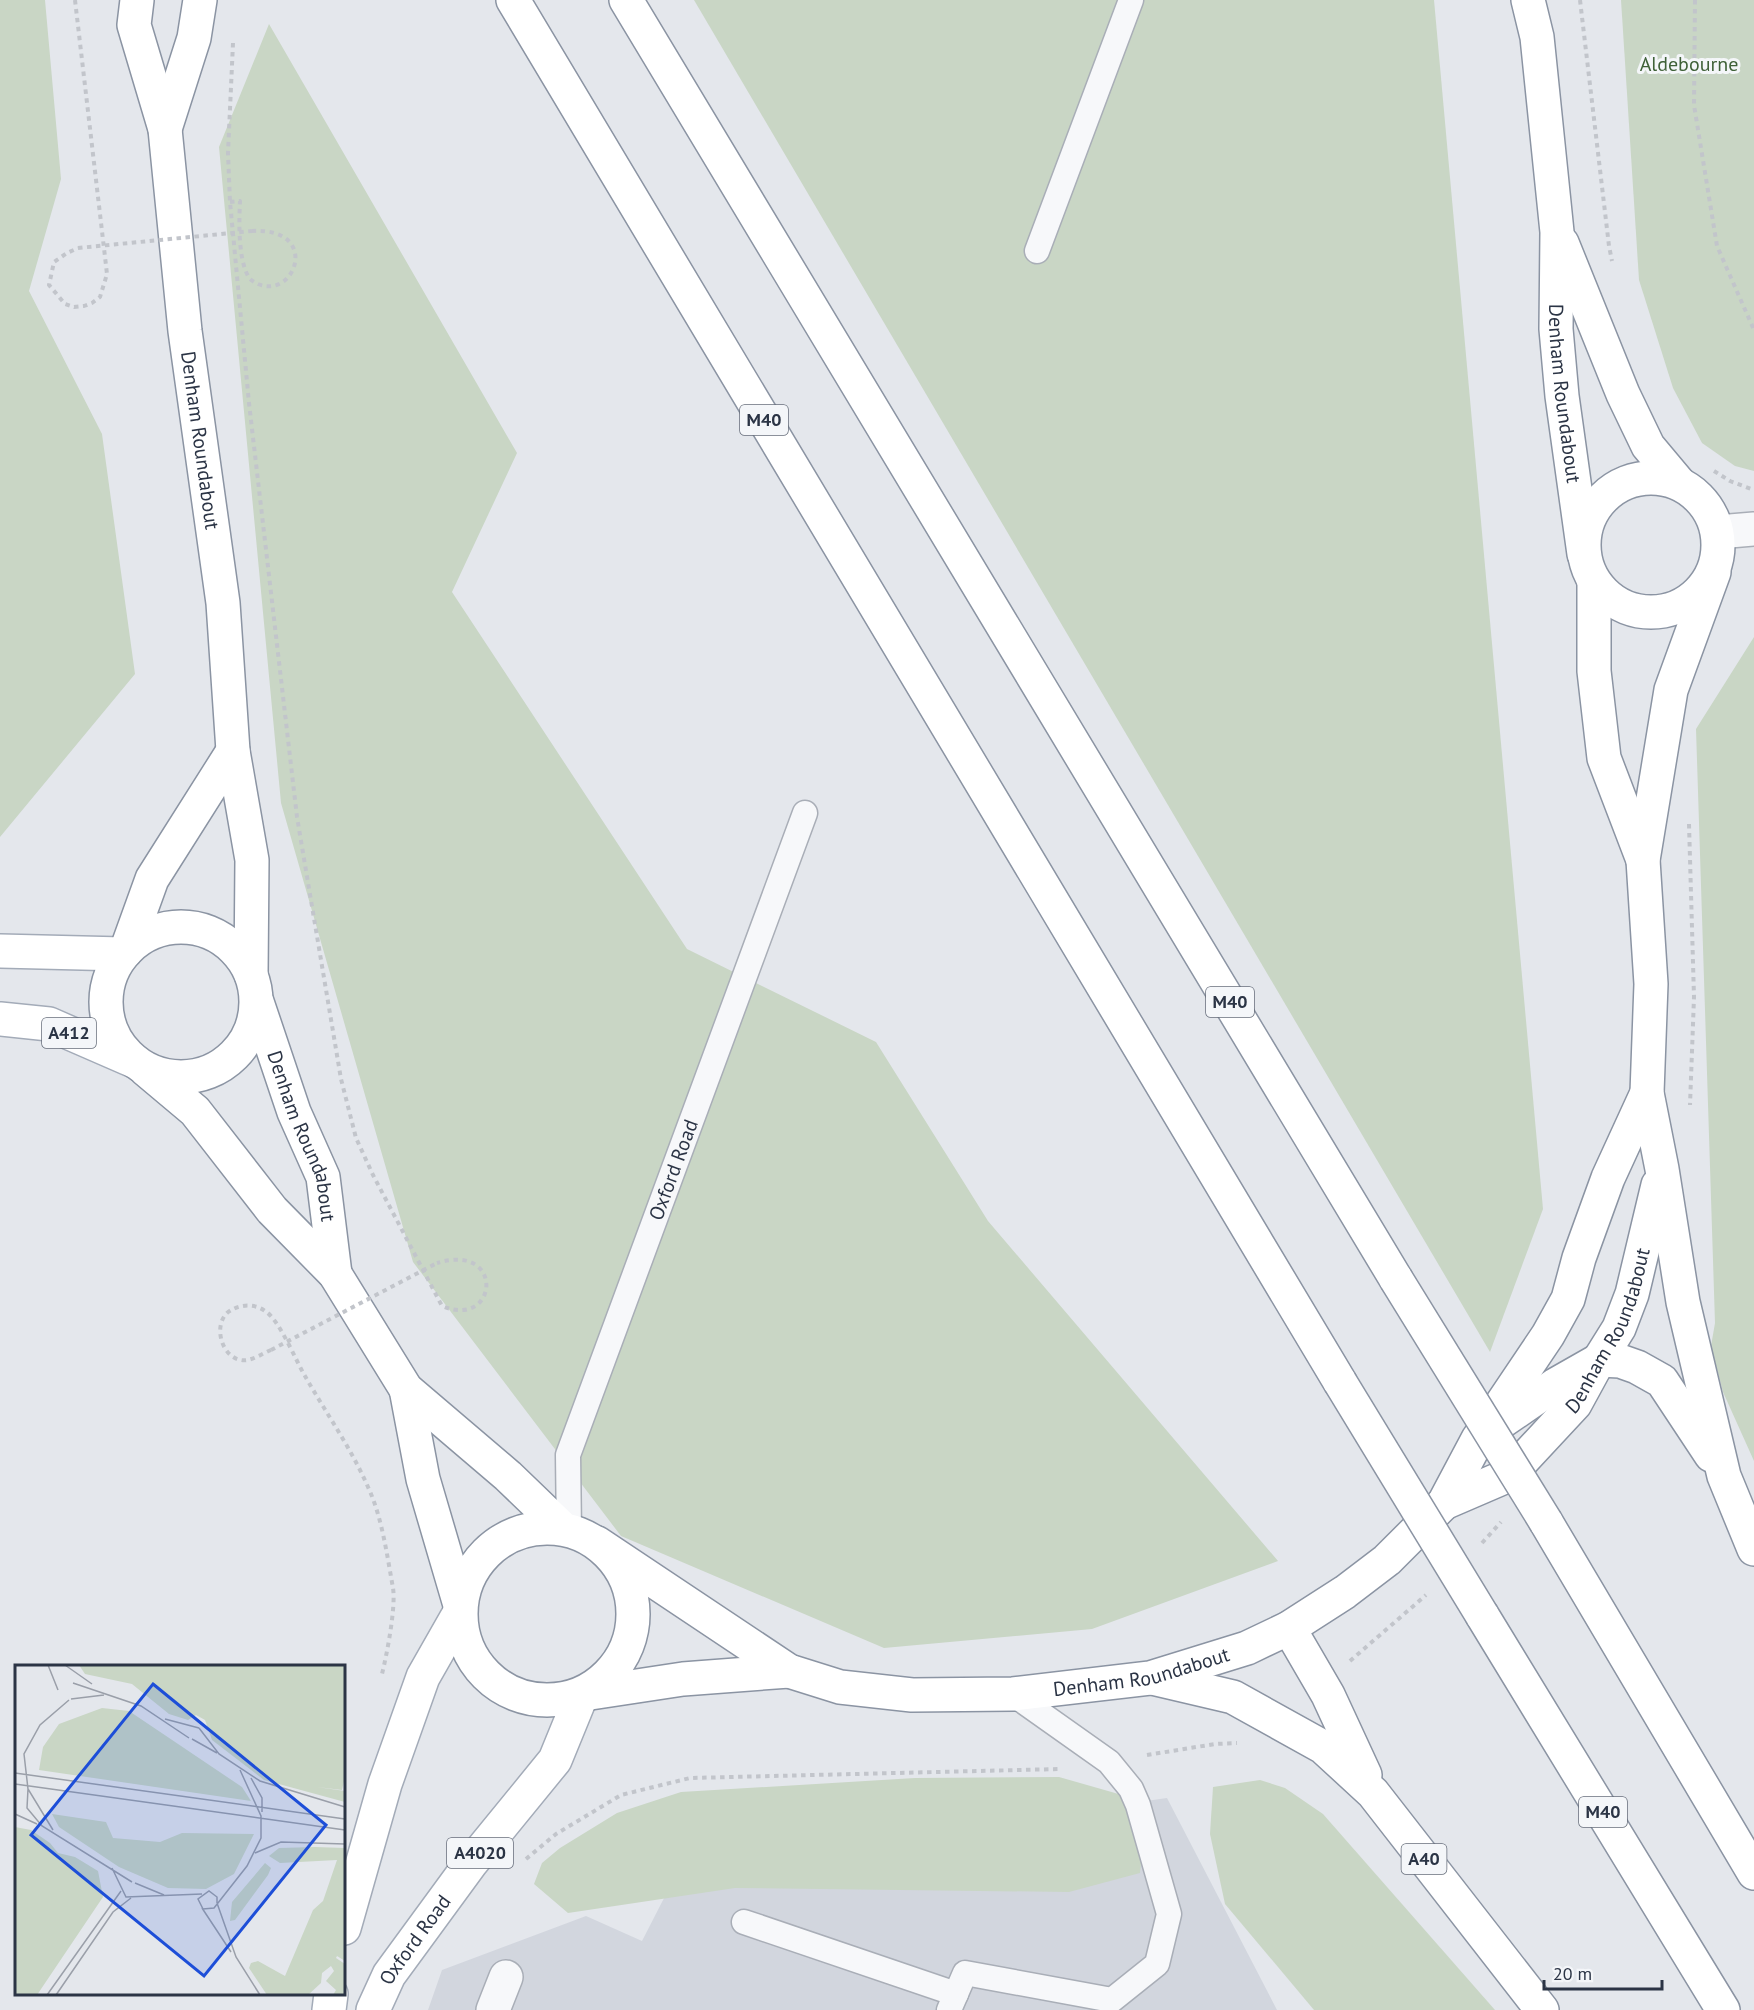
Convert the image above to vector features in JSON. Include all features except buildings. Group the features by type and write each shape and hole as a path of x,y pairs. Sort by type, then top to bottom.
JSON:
{"main road":[{"name":"Denham Roundabout","path":"165,129 194,38 200,0"},
{"name":"M40","path":"513,0 1340,1382 1723,2010"},
{"name":"M40","path":"626,0 1396,1279 1546,1522 1754,1874"},
{"name":"Denham Roundabout","path":"1527,0 1537,37 1557,232 1556,329 1562,396 1589,568 1594,671 1604,758 1642,860"},
{"name":"Denham Roundabout","path":"132,8 165,129 185,331 223,603 233,751 252,860 254,988 294,1112 323,1177 335,1274"},
{"name":"Denham Roundabout","path":"1557,232 1623,394 1648,446 1679,483"},
{"path":"1639,478 1663,478 1679,483 1699,496 1713,515 1718,532 1719,548 1714,572 1701,591 1682,606 1650,613 1618,604 1589,568 1585,530 1589,516 1603,497 1613,489 1639,478"},
{"name":"Denham Roundabout","path":"1444,1503 1509,1475 1575,1404 1619,1328 1632,1294 1662,1169 1647,1093 1651,984 1642,860 1671,690 1714,572"},
{"path":"0,951 124,953 146,936 170,927 195,928 218,936 238,952 254,988 250,1035 230,1062 200,1076 166,1077 139,1065 118,1043 108,1022 105,998 111,974 124,953 152,879 233,751"},
{"name":"A412","path":"0,1018 49,1024 139,1065"},
{"name":"Denham Roundabout","path":"139,1065 195,1111 272,1210 335,1274 406,1389 576,1534 789,1671 840,1687 912,1695 1012,1694 1150,1678 1247,1648 1289,1629 1345,1592 1387,1560 1444,1503 1478,1439 1548,1335 1568,1299 1579,1258 1608,1178 1647,1093"},
{"path":"1662,1169 1683,1302 1724,1476 1754,1549"},
{"path":"1478,1439 1554,1385 1599,1360 1620,1361 1637,1367 1662,1381 1724,1476"},
{"name":"Denham Roundabout","path":"406,1389 423,1479 460,1608"},
{"path":"345,1924 385,1784 423,1677 460,1608 468,1577 484,1554 506,1537 534,1528 576,1534 619,1565 632,1593 634,1623 626,1652 608,1677 582,1694 552,1701 528,1699 504,1690 485,1675 470,1655 462,1631 460,1608"},
{"path":"1289,1629 1328,1695 1373,1793"},
{"name":"Denham Roundabout","path":"582,1694 682,1679 789,1671"},
{"name":"A40","path":"1150,1678 1233,1697 1323,1747 1373,1793 1542,2010"},
{"name":"Oxford Road","path":"373,2010 389,1975 471,1863 555,1760 582,1694"},
{"path":"329,2010 331,1995"}],"street":[{"path":"1718,532 1754,529"},
{"path":"493,2010 506,1977"}],"lane":[{"path":"1037,251 1131,0"},
{"name":"Oxford Road","path":"576,1534 568,1455 805,813"},
{"path":"744,1922 952,2002 965,1973 1118,2005 1157,1964 1169,1914 1138,1805 1131,1789 1110,1762 1012,1694"}],"path":[{"path":"75,0 107,273 100,297 92,303 74,307 65,304 49,285 54,262 78,249 252,231 276,232 285,237 292,247 296,256 295,266 281,284 271,287 262,286 253,282 248,276 241,245 240,201 230,202"},
{"path":"1580,0 1613,266"},
{"path":"1695,0 1694,105 1717,246 1754,330"},
{"path":"234,34 228,153 230,202 249,403 297,818 341,1079 356,1138 369,1166 442,1306 453,1311 473,1308 486,1293 486,1282 484,1272 466,1259 437,1263 271,1350 249,1360 240,1360 231,1355 222,1345 221,1323 227,1314 246,1305 268,1312 279,1328 310,1385 337,1426 369,1488 393,1592 387,1650 380,1684"},
{"path":"1712,470 1730,481 1754,490"},
{"path":"1689,823 1694,997 1690,1108"},
{"path":"1144,1755 1215,1744 1238,1743"},
{"path":"520,1863 556,1834 621,1795 690,1778 1068,1769"}],"shaded area":[{"path":"1167,1798 1277,2010 428,2010 442,1970 586,1916 642,1941 680,1867"}],"green space":[{"path":"0,0 45,0 61,179 29,291 102,434 135,674 0,837"},
{"path":"694,0 1434,0 1543,1209 1490,1352"},
{"name":"Aldebourne","path":"1621,0 1754,0 1754,471 1735,466 1702,443 1673,388 1639,280"},
{"path":"269,24 517,453 452,592 687,949 876,1042 988,1221 1278,1561 1092,1629 884,1648 621,1536 413,1262 281,803 219,147"},
{"path":"1754,637 1754,1461 1723,1392 1711,1346 1715,1323 1696,729"},
{"path":"1059,1777 1136,1799 1145,1826 1140,1873 1069,1892 735,1888 568,1913 534,1884 542,1863 560,1848 617,1813 681,1792 915,1778"},
{"path":"1260,1780 1285,1788 1323,1814 1495,2010 1314,2010 1225,1904 1210,1834 1213,1787"}]}
